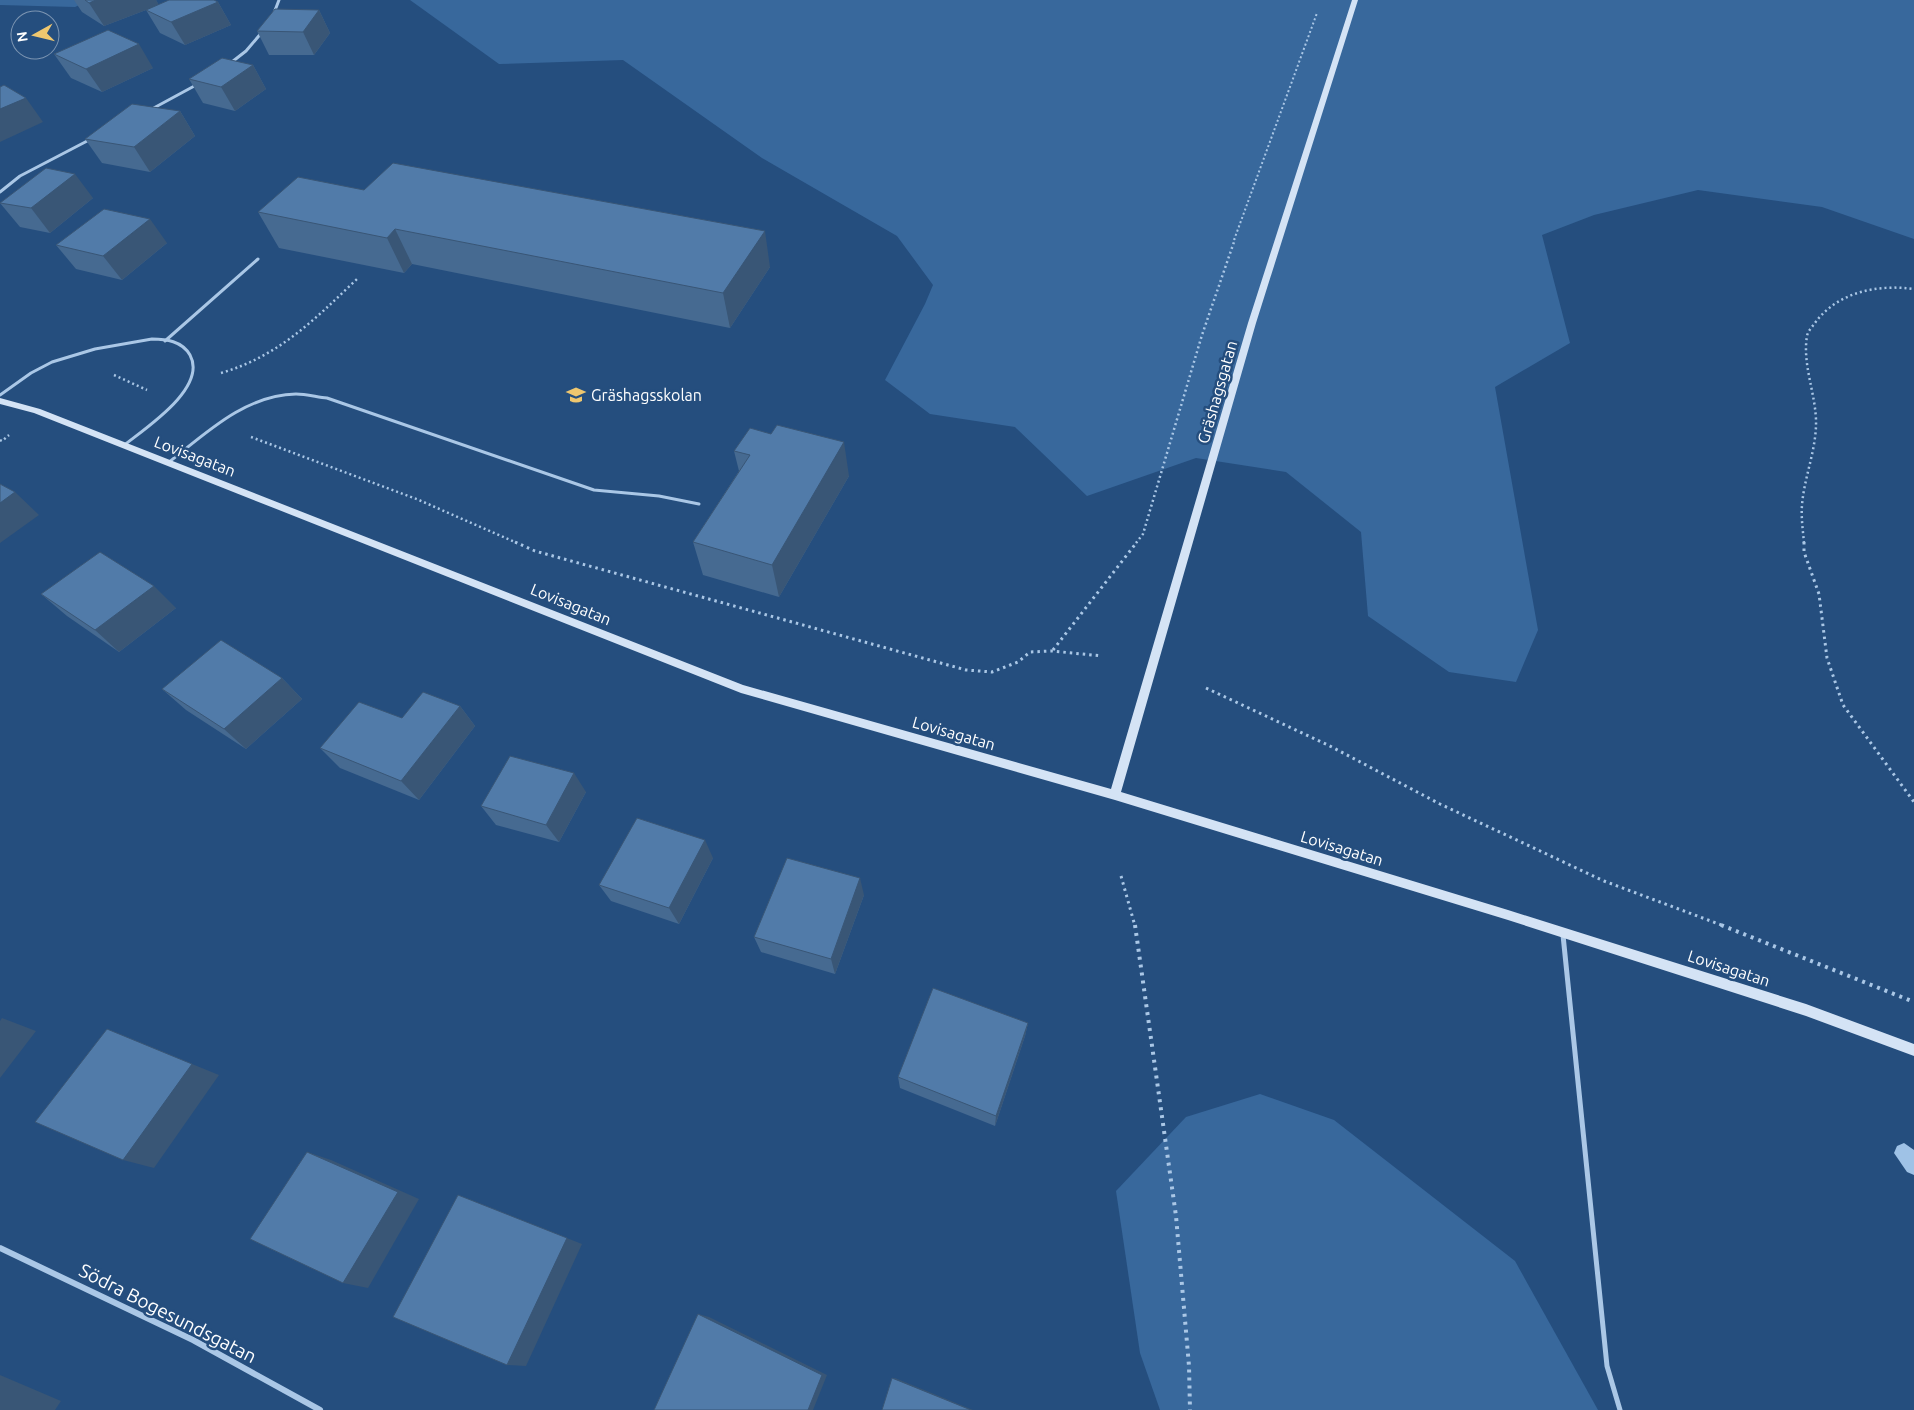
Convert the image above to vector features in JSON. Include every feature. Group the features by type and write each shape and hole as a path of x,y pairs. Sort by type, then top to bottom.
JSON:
{"street":[{"path":"273,17 280,0"},
{"name":"Gräshagsgatan","path":"1115,796 1252,323 1355,0"},
{"path":"223,68 246,51 264,30"},
{"path":"146,113 206,79"},
{"path":"0,192 20,176 92,139"},
{"name":"Lovisagatan","path":"0,401 37,412 741,689 1115,796 1563,933 1806,1010 1914,1050"},
{"name":"Södra Bogesundsgatan","path":"0,1248 193,1340 320,1410"}],"lane":[{"path":"165,341 258,258"},
{"path":"0,395 40,367 70,356 154,339 174,342 185,348 192,356 189,383 174,403 123,446"},
{"path":"168,463 218,424 246,407 269,398 295,394 327,398 594,490 659,496 699,504"},
{"path":"1563,933 1607,1366 1620,1410"}],"path":[{"path":"1052,651 1143,534 1208,316 1257,172 1320,8"},
{"path":"190,377 244,368 265,357 294,337 357,279"},
{"path":"1914,289 1899,287 1859,292 1838,300 1822,313 1807,334 1807,362 1814,398 1816,427 1802,505 1804,552 1819,594 1827,658 1843,705 1914,802"},
{"path":"110,373 174,403"},
{"path":"0,440 2,441 37,412"},
{"path":"218,424 419,500 535,551 966,670 992,672 1018,662 1030,652 1052,651 1102,656"},
{"path":"1206,688 1328,745 1440,804 1604,881 1790,951 1914,1002"},
{"path":"1120,876 1137,932 1147,1022 1176,1216 1189,1366 1190,1410"}],"shaded area":[{"path":"0,0 90,0 75,7 0,5"},
{"path":"410,0 1914,0 1914,239 1822,207 1698,190 1594,215 1542,235 1570,343 1495,387 1538,630 1516,682 1449,672 1368,616 1361,532 1286,472 1196,458 1087,496 1015,427 930,414 885,380 933,285 897,236 762,158 623,60 499,64"},
{"path":"1260,1094 1334,1120 1515,1261 1598,1410 1160,1410 1140,1353 1116,1191 1186,1117"}],"building":[{"path":"85,0 96,0 89,3"},
{"path":"169,0 214,0 218,2 171,22 146,10"},
{"path":"275,9 319,10 303,32 257,31"},
{"path":"108,30 139,44 86,69 60,57 60,51"},
{"path":"222,58 253,65 221,87 189,79"},
{"path":"4,85 26,98 0,109 0,87"},
{"path":"132,104 180,111 134,147 85,139"},
{"path":"393,163 765,231 723,293 395,229 387,238 258,212 298,177 364,190"},
{"path":"46,168 75,174 31,208 0,203"},
{"path":"104,209 150,219 103,256 56,245"},
{"path":"777,425 844,442 772,565 693,542 750,455 734,451 750,428 771,434"},
{"path":"0,484 15,492 0,503"},
{"path":"100,552 154,586 95,630 41,594"},
{"path":"221,640 282,678 224,729 162,689"},
{"path":"423,692 460,706 401,781 320,748 359,702 402,718"},
{"path":"510,756 574,773 546,825 481,806"},
{"path":"637,818 705,840 669,908 599,885"},
{"path":"787,858 860,878 831,959 754,937"},
{"path":"933,988 1028,1023 996,1116 898,1077"},
{"path":"107,1029 192,1064 123,1160 35,1122"},
{"path":"307,1152 398,1192 343,1283 250,1239"},
{"path":"458,1195 567,1238 507,1365 393,1317"},
{"path":"698,1314 822,1375 808,1410 654,1410"},
{"path":"892,1378 971,1410 882,1410"}],"waterway":[{"path":"1904,1153 1914,1165"}],"place":[{"name":"Gräshagsskolan","path":"576,395"}]}
